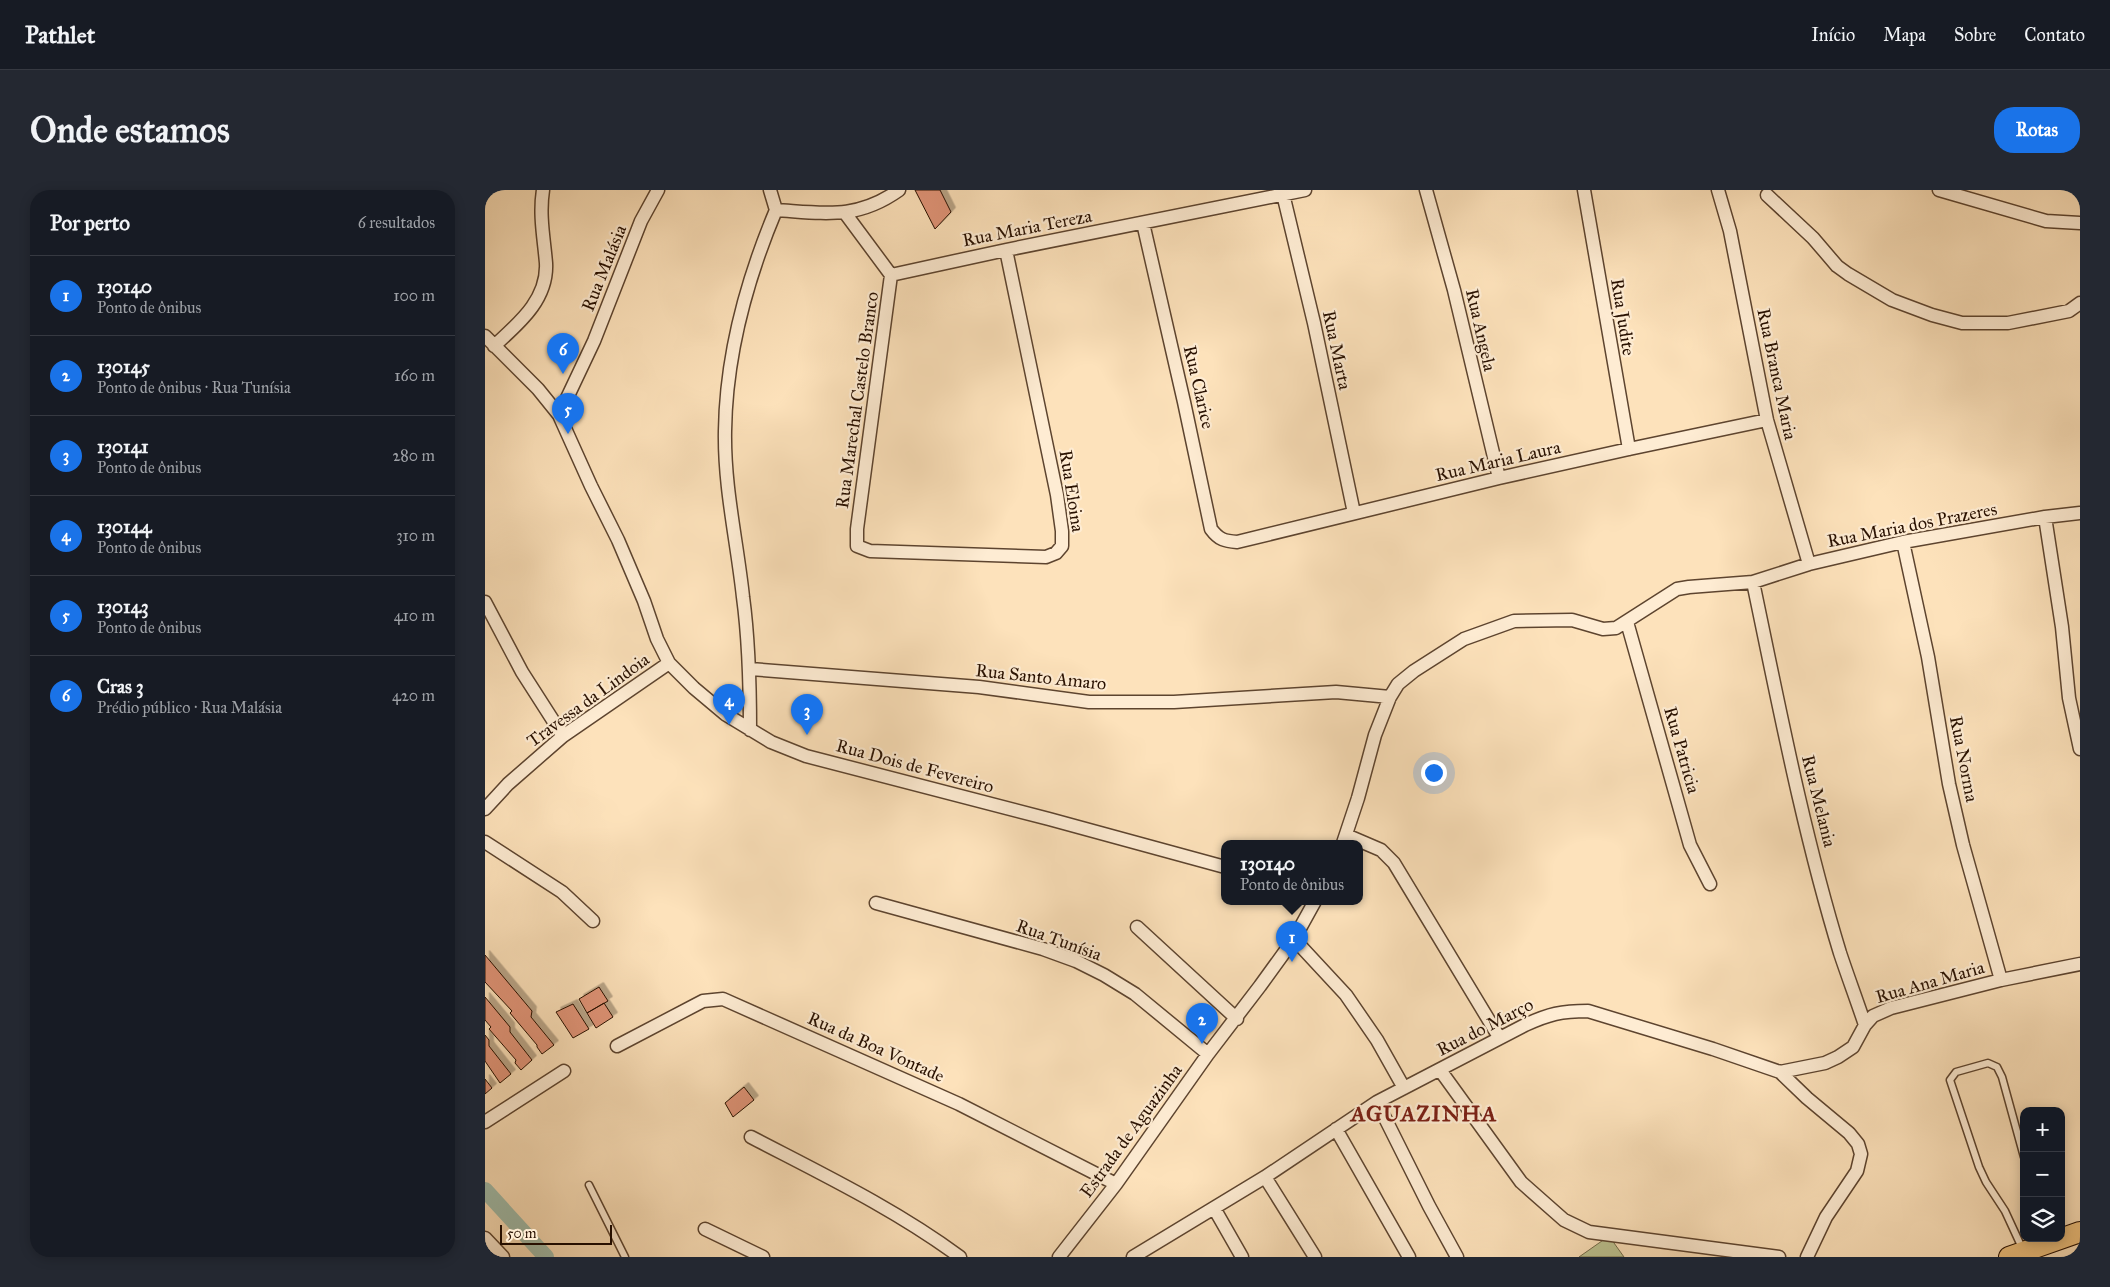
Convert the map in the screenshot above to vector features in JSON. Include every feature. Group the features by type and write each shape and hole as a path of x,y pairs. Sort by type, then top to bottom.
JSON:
{"main road":[{"path":"2065,1236 2080,1232"},
{"path":"2016,1254 2047,1242"}],"street":[{"path":"495,346 533,307 543,282 545,263 541,224 543,190"},
{"name":"Rua Malásia","path":"559,416 594,341 641,221 658,190"},
{"path":"750,730 750,668 743,596 727,486 725,431 728,391 737,336 749,283 759,250 776,210 770,190"},
{"path":"776,210 845,213 866,208 885,200 899,190"},
{"name":"Rua Maria Tereza","path":"891,275 1305,190"},
{"name":"Rua Angela","path":"1426,190 1454,290 1499,478"},
{"name":"Rua Judite","path":"1584,190 1629,449"},
{"name":"Rua Branca Maria","path":"1718,190 1730,231 1767,420 1809,564"},
{"path":"1939,190 2046,221 2080,223"},
{"name":"Rua Marta","path":"1283,194 1314,323 1354,513"},
{"path":"1767,195 1813,238 1837,266 1848,274 1893,300 1932,315 1961,323 2008,323 2069,311 2080,303"},
{"path":"845,213 891,275"},
{"name":"Rua Clarice","path":"1143,223 1211,530 1217,538 1224,541 1237,542"},
{"name":"Rua Eloina","path":"857,530 857,546 870,551 1046,557 1055,553 1062,546 1063,532 1057,496 1006,250"},
{"name":"Rua Marechal Castelo Branco","path":"857,530 891,275"},
{"name":"Rua Dois de Fevereiro","path":"485,336 538,390 559,416 618,540 644,601 657,639 669,663 709,702 771,742 806,756 1049,819 1221,867"},
{"name":"Rua Maria Laura","path":"1237,542 1499,478 1767,420"},
{"name":"Rua Maria dos Prazeres","path":"1753,582 1809,564 1903,542 2045,517 2080,513"},
{"path":"2045,517 2062,626 2069,698 2080,749"},
{"name":"Rua Norma","path":"1903,542 1928,657 1951,792 1963,845 2001,980"},
{"path":"1345,839 1375,735 1389,696 1398,684 1434,657 1463,639 1514,621 1572,620 1603,628 1616,628 1677,589 1689,586 1753,582"},
{"name":"Rua Melania","path":"1753,582 1793,770 1819,876 1840,953 1865,1025"},
{"path":"485,602 522,672 563,736"},
{"name":"Rua Patricia","path":"1627,622 1690,845 1710,884"},
{"name":"Travessa da Lindoia","path":"485,809 508,784 563,736 669,663"},
{"name":"Rua Santo Amaro","path":"750,668 979,687 1089,702 1174,702 1336,692 1389,696"},
{"path":"485,842 562,892 593,921"},
{"path":"1363,844 1381,850 1394,863 1499,1037"},
{"name":"Rua Tunísia","path":"875,903 1043,949 1076,961 1135,994 1208,1054"},
{"name":"Estrada de Aguazinha","path":"1059,1257 1116,1184 1208,1054 1237,1019 1293,939 1313,905"},
{"path":"1137,927 1237,1019"},
{"path":"1293,939 1346,995 1377,1040 1405,1088"},
{"name":"Rua Ana Maria","path":"1780,1072 1825,1063 1838,1057 1853,1047 1865,1025 1873,1016 1891,1008 2001,980 2080,964"},
{"name":"Rua da Boa Vontade","path":"617,1046 703,1001 723,999 959,1104 1116,1184"},
{"name":"Rua do Março","path":"1133,1257 1265,1177 1377,1102 1499,1037 1550,1014 1588,1011 1713,1049 1780,1072 1807,1098 1849,1133 1858,1144 1861,1154 1857,1171 1826,1217 1807,1257"},
{"path":"1440,1070 1521,1182 1564,1220 1589,1232 1779,1257"},
{"path":"485,1122 564,1071"},
{"path":"1377,1102 1457,1257"},
{"path":"1336,1129 1409,1257"},
{"path":"751,1137 871,1200 934,1238 960,1257"},
{"path":"1265,1177 1315,1257"},
{"path":"1213,1208 1236,1255"},
{"path":"705,1229 763,1257"},
{"path":"485,1238 503,1257"}],"lane":[{"path":"2016,1254 2005,1211 1986,1182 1972,1150 1950,1080 1955,1072 1988,1063 1997,1067 2002,1077 2023,1152"},
{"path":"589,1185 625,1257"}],"green space":[{"path":"1609,1236 1624,1257 1579,1257"}],"building":[{"path":"915,190 940,190 951,212 935,229"},
{"path":"485,955 532,1011 531,1017 554,1045 542,1054 537,1045 510,1013 512,1011 485,982"},
{"path":"599,987 608,1001 587,1013 579,999"},
{"path":"485,997 510,1027 510,1032 532,1060 521,1070 515,1063 516,1060 489,1029 491,1027 485,1020"},
{"path":"604,1003 613,1017 596,1028 587,1013"},
{"path":"573,1004 589,1029 573,1038 556,1012"},
{"path":"485,1035 489,1040 489,1046 511,1074 500,1083 485,1061"},
{"path":"485,1079 492,1088 485,1094"},
{"path":"744,1087 754,1100 733,1117 725,1103"}],"waterway":[{"path":"485,1190 546,1257"}],"place":[{"name":"Cras 3","path":"563,374"},
{"name":"130143","path":"568,434"},
{"name":"130144","path":"729,725"},
{"name":"130141","path":"807,735"},
{"name":"130140","path":"1292,962"},
{"name":"130145","path":"1202,1044"}],"district":[{"name":"AGUAZINHA","path":"1424,1113"}]}
